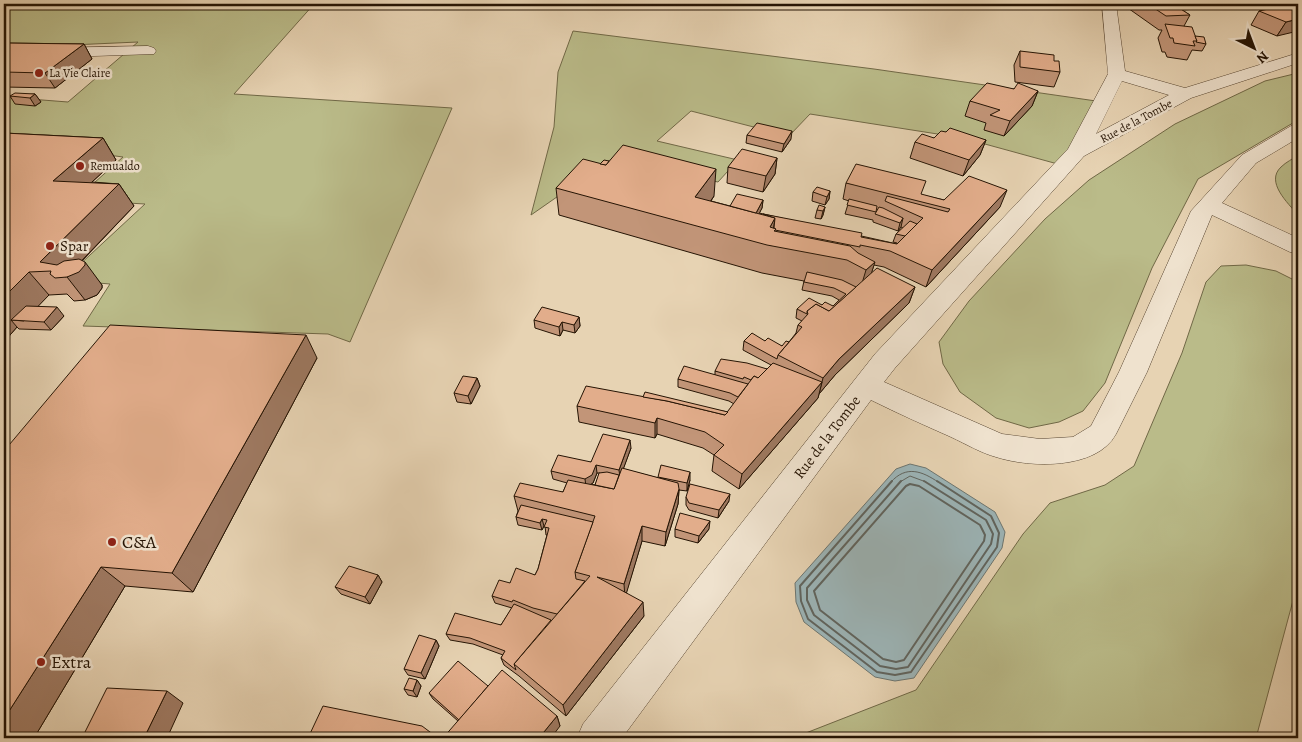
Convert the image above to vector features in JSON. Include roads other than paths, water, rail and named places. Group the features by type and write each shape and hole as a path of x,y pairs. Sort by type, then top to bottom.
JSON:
{"street":[{"path":"1109,4 1117,74"},
{"path":"4,54 148,52"},
{"path":"1185,94 1298,58"},
{"name":"Rue de la Tombe","path":"597,738 885,361 1077,152 1117,74 1185,94"},
{"name":"Rue de la Tombe","path":"1077,152 1185,94"},
{"path":"866,386 999,446 1040,451 1079,449 1101,434 1133,372 1199,216 1249,159 1298,130"},
{"path":"1208,205 1298,247"}],"water":[{"path":"910,464 926,468 995,512 1005,532 1002,548 914,678 895,681 875,677 804,622 796,602 795,583 896,469"}],"place":[{"name":"La Vie Claire","path":"39,73"},
{"name":"Remualdo","path":"80,166"},
{"name":"Spar","path":"50,246"},
{"name":"C&A","path":"112,542"},
{"name":"Extra","path":"41,662"}]}
